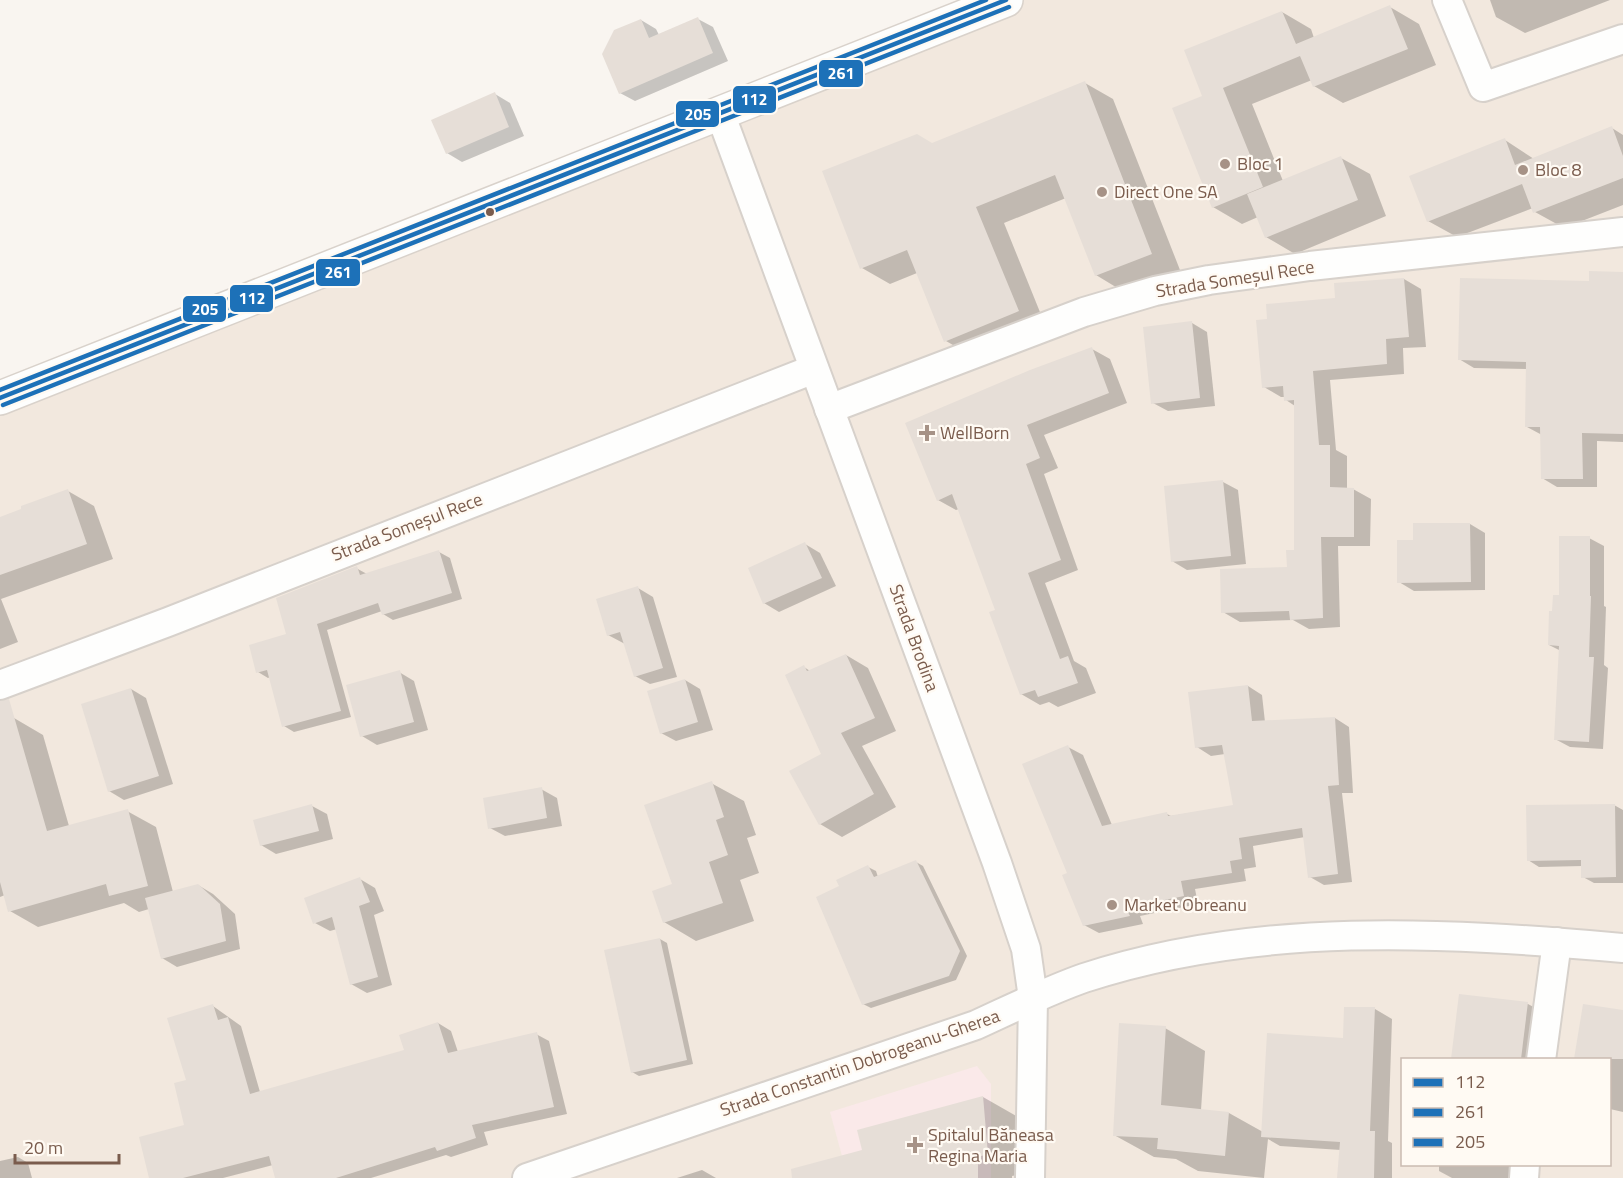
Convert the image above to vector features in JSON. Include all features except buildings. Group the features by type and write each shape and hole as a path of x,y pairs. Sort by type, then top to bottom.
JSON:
{"main road":[{"path":"0,398 1006,0"}],"street":[{"path":"1447,0 1483,87 1623,39"},
{"name":"Strada Brodina","path":"720,113 997,863 1026,949 1033,998 1030,1178"},
{"name":"Strada Someșul Rece","path":"829,409 1084,312 1155,291 1209,280 1310,266 1623,232"},
{"name":"Strada Someșul Rece","path":"0,685 168,622 814,369"},
{"name":"Strada Constantin Dobrogeanu-Gherea","path":"527,1178 976,1025 1033,998 1084,978 1209,947 1334,936 1378,935 1557,942 1623,948"},
{"path":"1540,1058 1557,942"}],"shaded area":[{"path":"1006,0 1623,0 1623,1178 0,1178 0,398"},
{"name":"Spitalul Băneasa Regina Maria","path":"977,1066 991,1084 991,1178 848,1178 830,1112"}],"transit line":[{"name":"205","path":"0,390 986,0"},
{"name":"112","path":"0,398 1006,0"},
{"name":"261","path":"3,405 1009,7"}],"place":[{"name":"Bloc 1","path":"1225,164"},
{"name":"Bloc 8","path":"1523,170"},
{"name":"Direct One SA","path":"1102,192"},
{"name":"WellBorn","path":"927,433"},
{"name":"Market Obreanu","path":"1112,905"},
{"name":"Spitalul Băneasa Regina Maria","path":"915,1145"}]}
